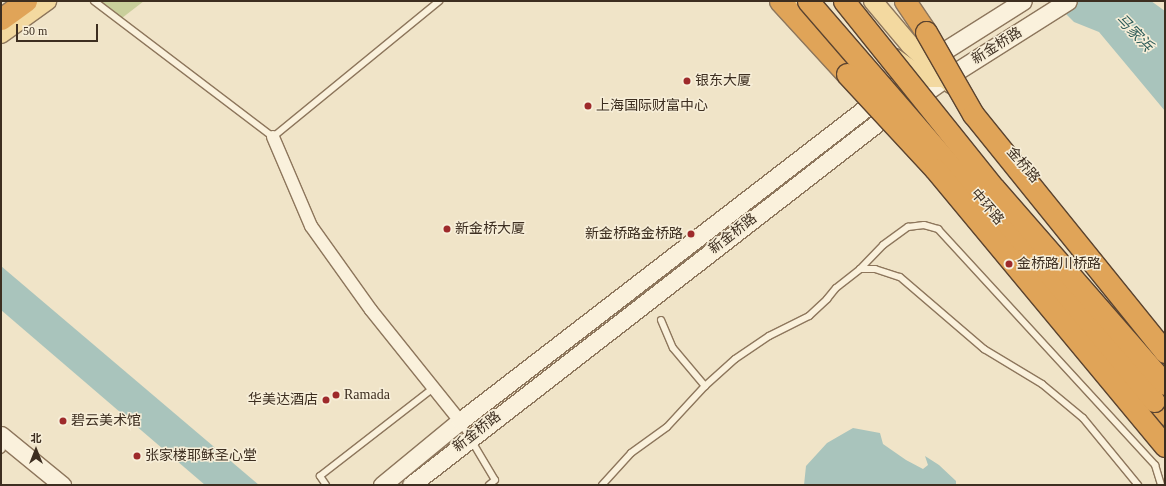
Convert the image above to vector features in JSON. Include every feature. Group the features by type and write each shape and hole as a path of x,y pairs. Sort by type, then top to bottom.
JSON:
{"highway":[{"path":"1,9 11,1"},
{"path":"1,19 26,1"},
{"path":"780,1 934,169 1165,446"},
{"name":"中环路","path":"808,1 822,9 1165,414"},
{"name":"中环路","path":"844,1 994,188 1165,384"},
{"path":"905,1 973,114 1165,352"},
{"path":"822,9 934,169"}],"main road":[{"path":"1,34 48,1"},
{"path":"796,1 878,99 906,106"},
{"path":"847,1 900,64 928,78 946,78"},
{"name":"金桥路","path":"873,1 910,45 946,78 1073,224 1165,336"},
{"path":"822,9 894,88 906,106 1023,259 1165,431"}],"street":[{"name":"新金桥路","path":"382,485 460,421 928,61 1023,1"},
{"name":"新金桥路","path":"411,485 471,436 880,120 906,106 946,78 1062,5"},
{"path":"273,137 311,226 370,310 432,389 460,421"},
{"path":"1,445 44,485"},
{"path":"1,445 62,485"}],"lane":[{"path":"94,1 273,137 439,1"},
{"path":"602,485 631,453 667,427 705,386 735,359 769,336 809,316 828,299 836,288 860,269 883,245 908,227 924,225 938,229 1155,465 1161,485"},
{"path":"860,269 875,269 900,277 984,349 1042,384 1082,418 1138,485"},
{"path":"661,320 673,348 705,386"},
{"path":"326,485 320,476 432,389"},
{"path":"460,421 471,436 495,480 489,485"}],"green space":[{"path":"100,1 144,1 122,18"}],"water":[{"name":"马家浜","path":"1053,1 1151,1 1165,11 1165,111 1099,32 1074,22"},
{"path":"1,266 259,485 205,485 1,310"},
{"path":"853,428 880,433 883,444 906,460 923,469 928,465 925,456 939,465 956,481 956,485 804,485 806,466 827,443"}],"place":[{"name":"银东大厦","path":"687,81"},
{"name":"上海国际财富中心","path":"588,106"},
{"name":"新金桥大厦","path":"447,229"},
{"name":"新金桥路金桥路","path":"691,234"},
{"name":"金桥路川桥路","path":"1009,264"},
{"name":"Ramada","path":"336,395"},
{"name":"华美达酒店","path":"326,400"},
{"name":"碧云美术馆","path":"63,421"},
{"name":"张家楼耶稣圣心堂","path":"137,456"}]}
